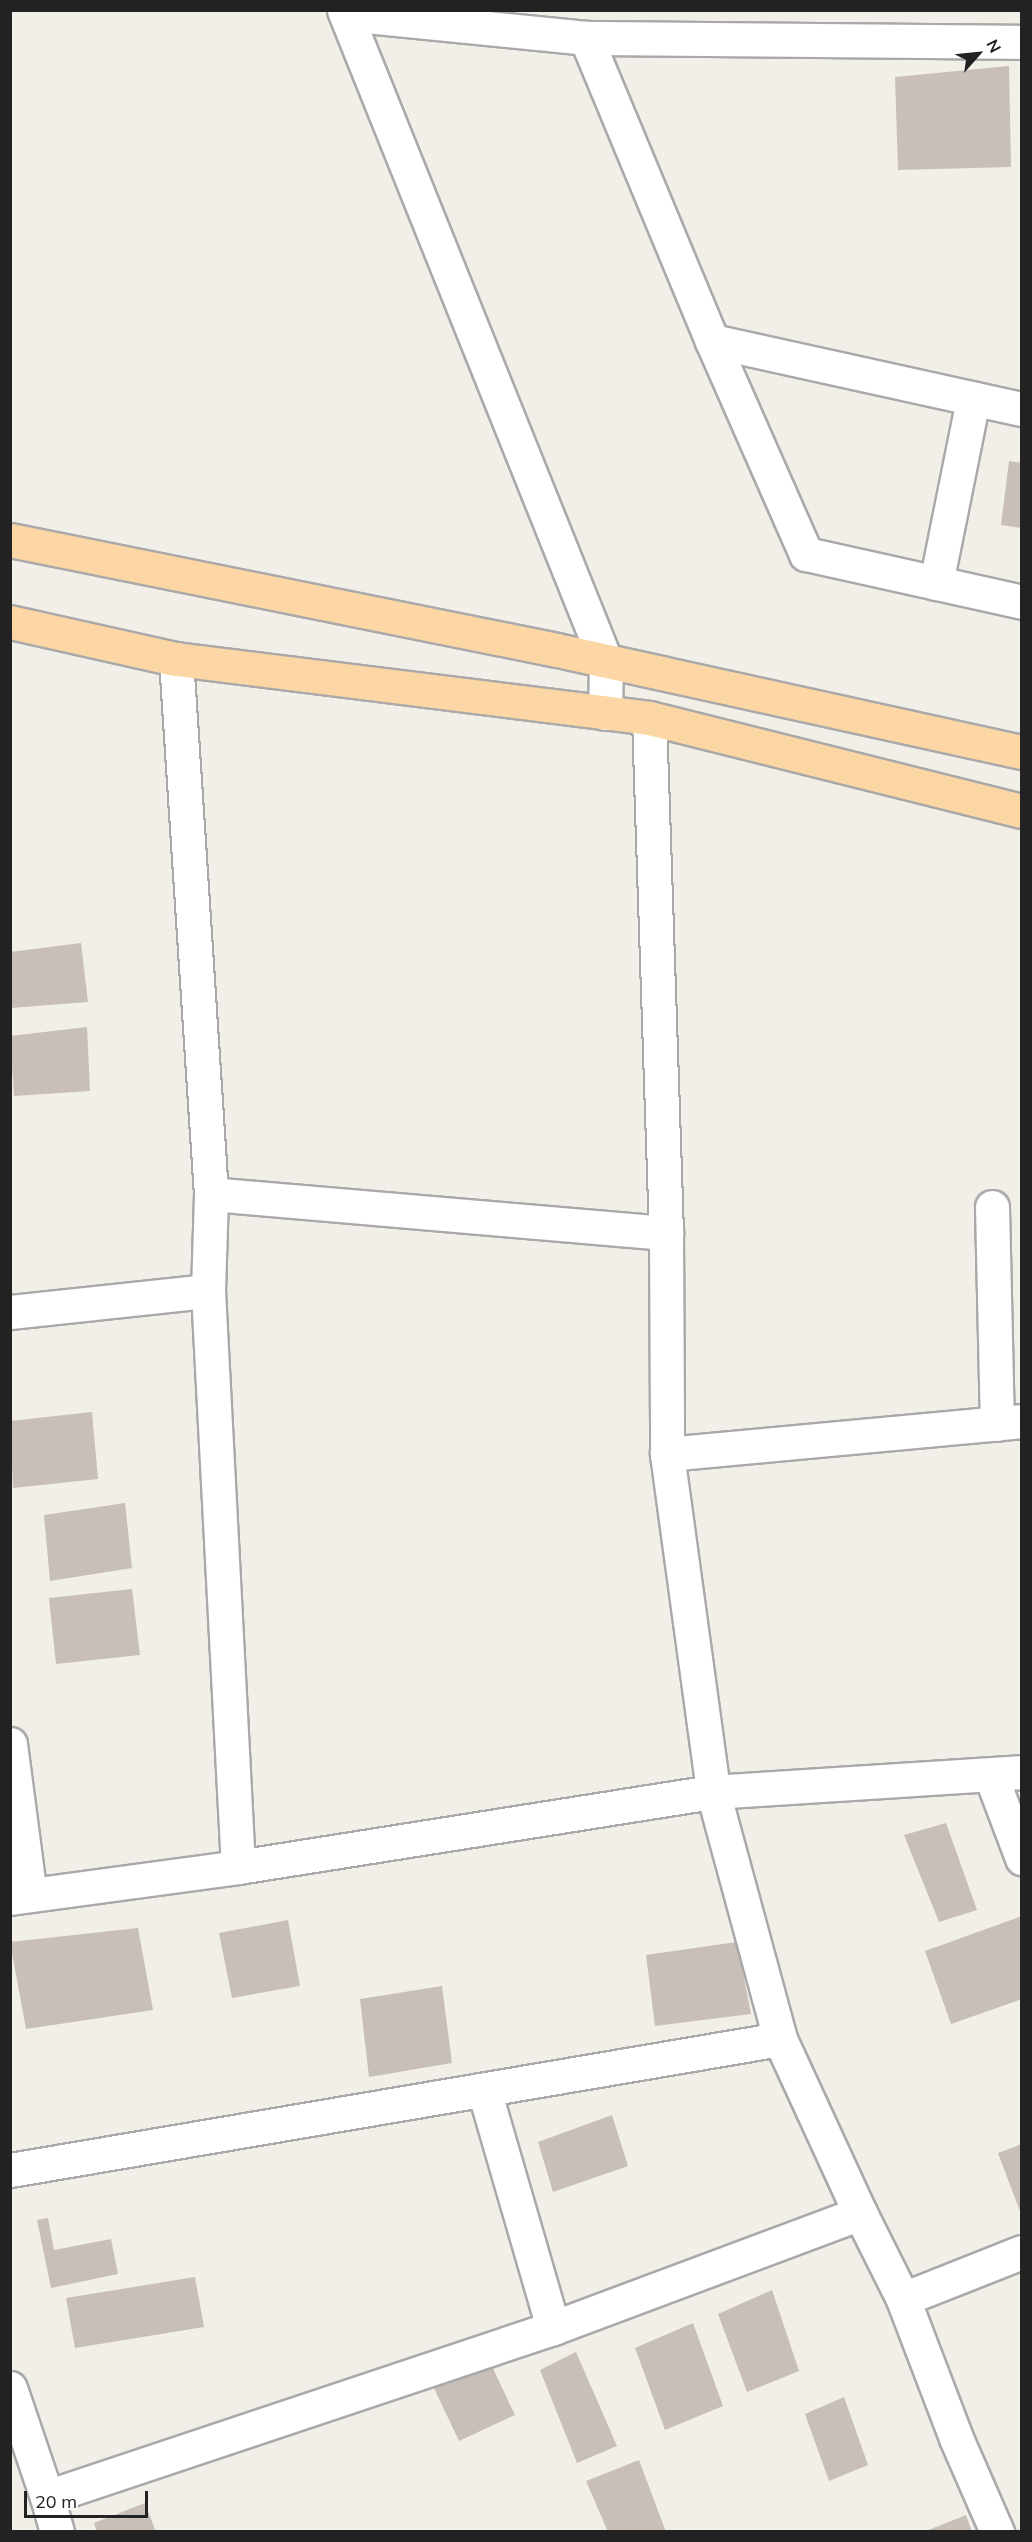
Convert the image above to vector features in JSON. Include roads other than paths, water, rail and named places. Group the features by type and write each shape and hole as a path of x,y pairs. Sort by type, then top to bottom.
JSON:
{"main road":[{"path":"10,540 606,662 1022,752"},
{"path":"10,622 176,659 649,718 1022,811"}],"street":[{"path":"605,713 606,662 572,584 345,12 586,38 1022,42"},
{"path":"586,38 712,341 806,554 1022,602"},
{"path":"712,341 1022,409"},
{"path":"936,583 973,399"},
{"path":"176,659 211,1194 208,1291 238,1867"},
{"path":"649,718 666,1233 667,1454 713,1792 780,2040 860,2213 903,2299 956,2438 997,2532"},
{"path":"211,1194 666,1233"},
{"path":"667,1454 1009,1422 992,1207"},
{"path":"10,1312 208,1291"},
{"path":"10,1743 20,1896 238,1867 713,1792 1006,1774 1022,1858"},
{"path":"10,2170 780,2040"},
{"path":"484,2090 553,2328"},
{"path":"47,2497 553,2328 860,2213"},
{"path":"903,2299 1022,2252"},
{"path":"10,2388 57,2532"}]}
